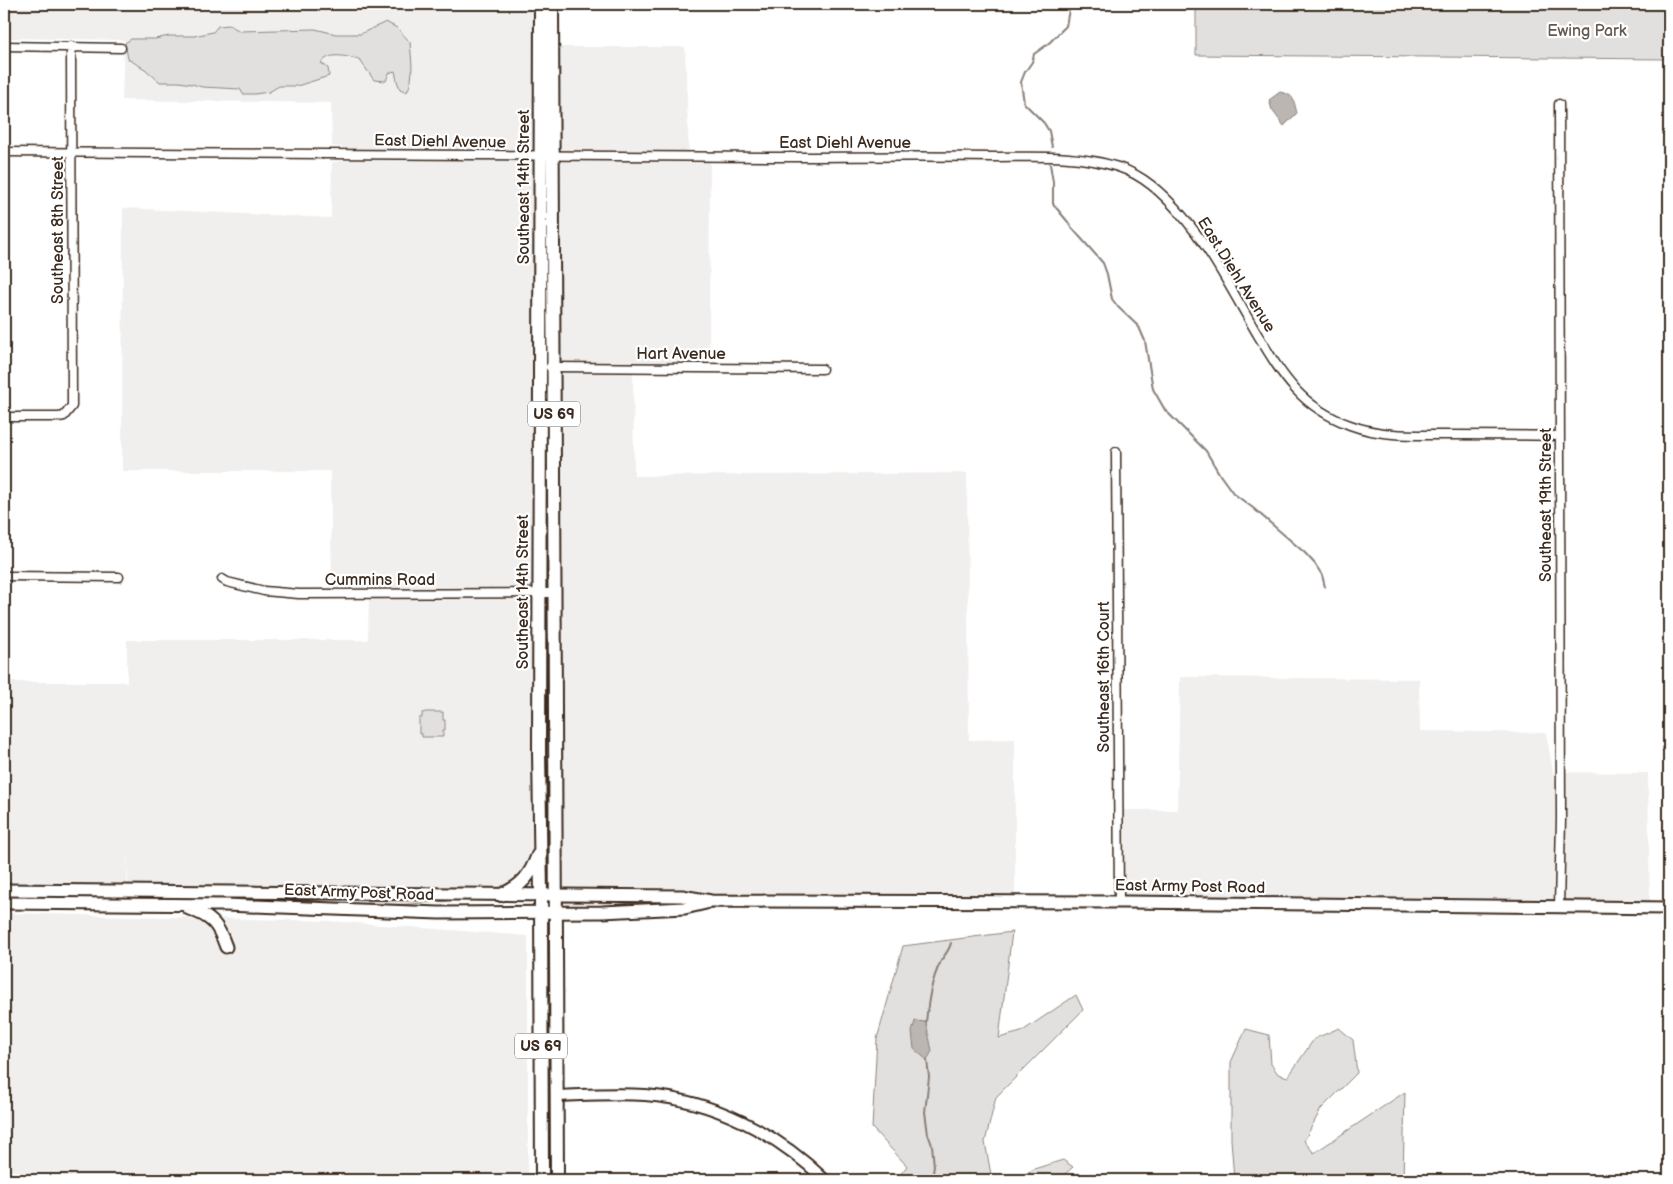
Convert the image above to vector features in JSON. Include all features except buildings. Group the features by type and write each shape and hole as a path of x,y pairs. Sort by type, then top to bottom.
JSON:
{"main road":[{"name":"Southeast 14th Street","path":"541,4 554,367 557,1180"},
{"name":"Southeast 14th Street","path":"542,1180 540,367 552,4"},
{"path":"501,895 520,885 532,871 540,848"},
{"name":"East Army Post Road","path":"4,890 682,896 711,901 1119,902 1669,908"},
{"path":"4,903 22,898 64,898 76,895 78,890"},
{"name":"East Army Post Road","path":"4,903 272,906 439,913 685,908 711,901"},
{"path":"180,906 202,913 212,920 218,927 226,947"}],"street":[{"path":"4,46 121,48"},
{"name":"Southeast 8th Street","path":"4,417 59,417 69,412 72,406 71,46"},
{"name":"Southeast 19th Street","path":"1559,104 1561,819 1559,906"},
{"name":"East Diehl Avenue","path":"4,152 1086,159 1118,166 1149,182 1166,198 1187,221 1205,247 1279,371 1299,394 1323,412 1362,430 1392,434 1560,436"},
{"name":"Hart Avenue","path":"540,367 822,369"},
{"name":"Southeast 16th Court","path":"1116,452 1119,902"},
{"path":"4,576 119,577"},
{"name":"Cummins Road","path":"222,579 227,582 264,591 299,594 554,593"},
{"path":"556,1096 646,1095 672,1098 704,1106 732,1116 758,1129 784,1145 825,1180"}],"shaded area":[{"path":"4,4 541,4 536,901 128,898 127,840 127,898 4,895 4,682 127,682 127,640 368,640 369,594 401,593 332,585 330,471 122,471 123,208 331,218 332,162 392,155 332,146 331,103 122,100 124,40 4,38"},
{"path":"553,47 685,47 689,156 710,157 709,368 633,368 634,476 967,473 969,740 1015,739 1015,902 555,904"},
{"path":"1280,92 1293,98 1297,113 1284,126 1272,110 1269,100"},
{"path":"1180,677 1419,679 1420,731 1546,733 1561,815 1561,772 1648,773 1650,908 1119,902 1119,810 1177,810"},
{"path":"4,913 329,921 528,936 528,1180 4,1180"},
{"path":"915,1021 926,1022 932,1051 927,1060 914,1049 912,1032"}],"green space":[{"name":"Ewing Park","path":"1196,4 1669,4 1669,59 1196,55"},
{"path":"386,22 397,28 410,42 412,74 407,92 400,89 395,71 389,73 386,81 374,80 359,59 338,56 329,57 321,63 328,68 329,76 297,86 279,86 269,92 243,94 240,89 202,87 179,82 160,82 145,69 128,59 125,43 131,39 194,36 213,32 218,26 229,25 240,31 315,29 336,34 360,34"},
{"path":"443,712 445,730 443,730 443,737 422,737 422,734 419,734 419,718 422,718 422,713"},
{"path":"82,895 147,896 147,898 82,901"},
{"path":"344,898 448,898 448,901 375,907 305,903 305,901"},
{"path":"1012,932 999,1038 1021,1032 1076,995 1083,1010 996,1097 985,1142 992,1180 896,1180 907,1166 872,1128 877,1039 903,946"},
{"path":"1339,1028 1353,1040 1357,1073 1321,1109 1304,1141 1314,1153 1405,1092 1403,1180 1234,1180 1231,1139 1231,1062 1246,1029 1269,1035 1271,1064 1278,1074 1288,1077 1314,1039"},
{"path":"1063,1160 1073,1167 1058,1180 1014,1180 1034,1169"}],"waterway":[{"path":"1052,147 1049,131 1044,123 1024,103 1021,82 1032,62 1034,54 1048,44 1066,26 1070,4"},
{"path":"1050,164 1053,182 1053,204 1103,263 1112,299 1139,327 1145,341 1153,389 1165,410 1206,451 1233,493 1305,553 1315,564 1322,575 1325,587"},
{"path":"926,1023 932,984 941,961 951,943"},
{"path":"927,1060 929,1077 925,1112 928,1134 932,1145 934,1166 932,1180"}]}
